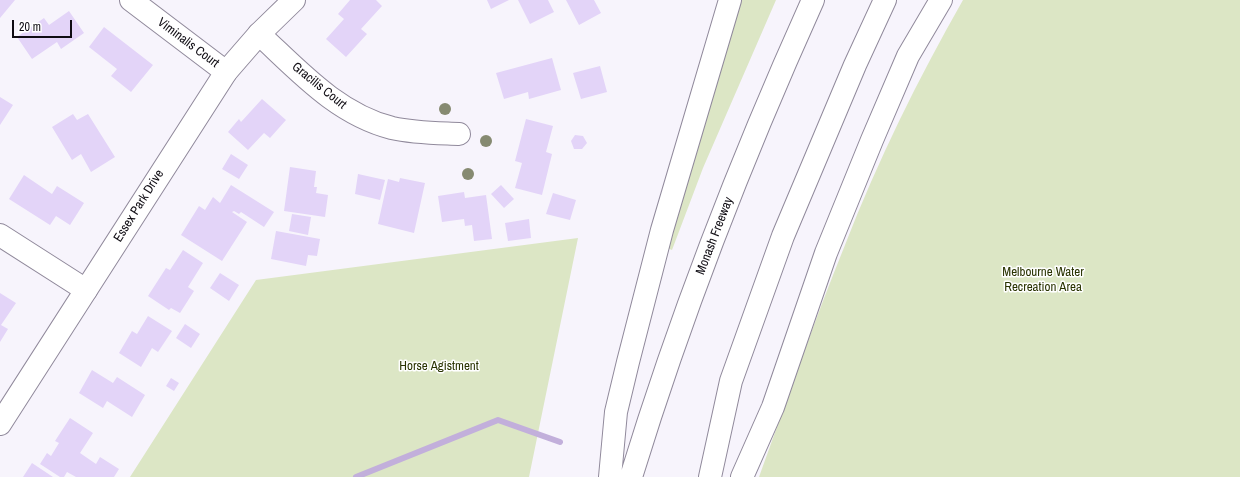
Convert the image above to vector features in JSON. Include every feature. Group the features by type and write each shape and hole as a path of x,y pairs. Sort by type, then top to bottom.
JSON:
{"main road":[{"name":"Viminalis Court","path":"131,0 226,72"},
{"name":"Essex Park Drive","path":"0,424 226,72 259,34 294,0"},
{"path":"610,477 616,412 631,347 662,230 730,0"},
{"name":"Monash Freeway","path":"631,477 663,375 700,274 743,163 813,0"},
{"path":"710,477 731,381 784,236 855,65 885,0"},
{"path":"742,477 774,407 826,253 872,140 908,56 941,0"},
{"name":"Gracilis Court","path":"259,34 329,97 361,117 394,128 459,134"},
{"path":"0,235 86,290"}],"green space":[{"path":"739,0 776,0 703,168 672,250 665,247"},
{"name":"Melbourne Water Recreation Area","path":"963,0 1240,0 1240,477 759,477 822,302 871,182 930,60"},
{"name":"Horse Agistment","path":"578,238 529,477 130,477 256,280"}],"building":[{"path":"0,0 15,0 0,18"},
{"path":"350,0 376,0 382,6 361,29 367,34 346,57 326,39 344,19 338,14"},
{"path":"487,0 509,0 491,9"},
{"path":"518,0 548,0 554,12 530,24"},
{"path":"566,0 594,0 601,13 579,25"},
{"path":"69,11 84,33 61,49 57,42 32,59 17,37 44,18 49,25"},
{"path":"104,27 153,65 131,92 111,76 117,69 89,47"},
{"path":"552,58 561,90 529,99 528,92 504,99 496,73"},
{"path":"600,66 607,92 581,99 573,73"},
{"path":"0,97 13,105 0,125"},
{"path":"262,99 286,120 270,138 264,133 248,150 228,132 239,119 241,122"},
{"path":"73,114 77,120 88,114 115,157 91,172 81,154 72,160 52,127"},
{"path":"526,119 553,126 546,152 552,154 542,195 515,188 522,163 515,161"},
{"path":"575,135 583,136 587,143 582,149 574,149 571,141"},
{"path":"231,154 248,165 239,179 222,169"},
{"path":"290,167 316,171 314,187 317,187 316,193 328,195 325,217 284,211"},
{"path":"358,174 385,180 380,200 355,194"},
{"path":"24,175 52,194 57,186 84,203 70,225 56,216 50,225 9,199"},
{"path":"400,178 425,183 414,233 378,224 388,179 399,182"},
{"path":"231,185 274,212 264,227 241,212 239,214 234,211 232,212 247,222 222,261 181,235 199,206 205,210 213,197 220,203"},
{"path":"501,185 514,199 504,208 491,194"},
{"path":"464,192 465,198 486,195 492,239 474,241 472,225 465,226 464,219 442,222 438,196"},
{"path":"553,193 576,200 570,220 546,214"},
{"path":"292,214 311,217 308,235 289,231"},
{"path":"529,219 531,238 508,241 505,223"},
{"path":"276,231 320,239 317,256 308,255 306,266 271,259"},
{"path":"183,250 203,263 188,287 194,291 180,313 171,308 169,310 148,296 166,268 170,270"},
{"path":"220,273 239,285 229,301 210,288"},
{"path":"0,293 16,303 1,325 8,329 0,342"},
{"path":"148,316 172,331 158,352 152,348 141,367 119,353 132,331 137,334"},
{"path":"185,324 200,334 191,348 176,338"},
{"path":"92,370 113,383 117,377 145,395 132,417 107,401 103,408 79,393"},
{"path":"171,378 179,383 174,391 166,386"},
{"path":"70,418 93,433 80,453 96,464 100,457 119,469 114,477 76,477 67,472 64,477 60,477 40,464 47,453 51,456 59,443 55,441"},
{"path":"32,463 53,477 23,477"}],"waterway":[{"path":"356,477 498,420 560,442"}]}
